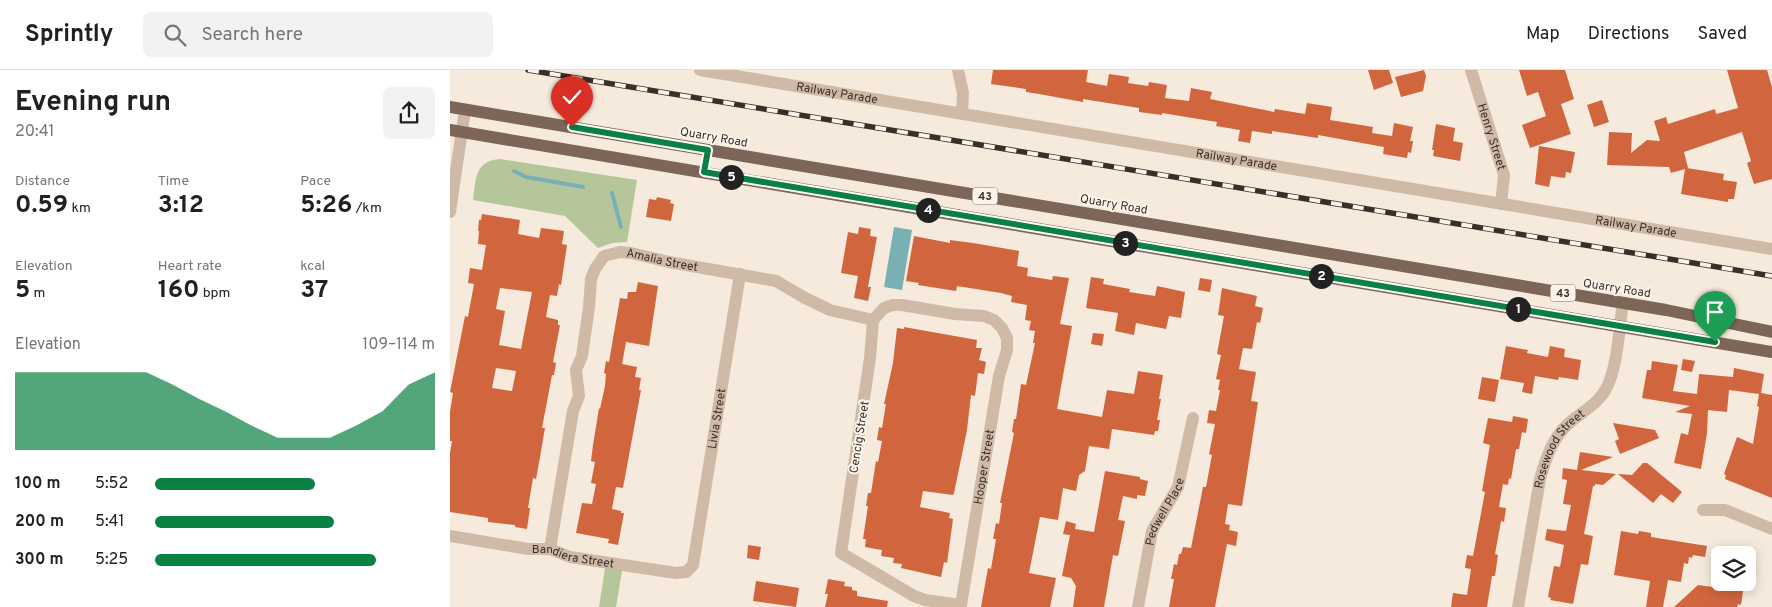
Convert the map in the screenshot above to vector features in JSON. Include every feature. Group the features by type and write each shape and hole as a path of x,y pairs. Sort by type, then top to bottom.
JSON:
{"main road":[{"name":"Quarry Road","path":"450,107 1694,315 1772,332"},
{"name":"43","path":"456,131 1772,352"},
{"path":"704,172 708,150"}],"street":[{"name":"Railway Parade","path":"700,70 1772,249"},
{"path":"958,70 964,93 962,114"},
{"name":"Henry Street","path":"1471,70 1504,175 1502,204"},
{"path":"450,212 456,131 466,110"},
{"name":"Amalia Street","path":"550,549 573,411 579,396 576,370 582,356 590,307 591,280 595,269 604,256 620,252 776,281 830,310 873,320"},
{"name":"Livia Street","path":"693,565 740,274"},
{"name":"Rosewood Street","path":"1518,607 1540,479 1546,458 1554,441 1563,430 1596,402 1606,388 1613,368 1623,303"},
{"name":"Hooper Street","path":"873,320 884,308 893,305 984,316 994,320 1002,328 1007,338 1007,350 999,376 961,606"},
{"name":"Cencig Street","path":"873,320 870,358 841,554 914,596 925,600 961,606"},
{"name":"Pedwell Place","path":"1138,607 1152,531 1178,487 1194,418"},
{"path":"1703,510 1725,510 1772,529"},
{"name":"Bandiera Street","path":"450,536 528,549 550,549 570,556 676,573 686,572 693,565"}],"green space":[{"path":"500,159 637,180 627,242 612,243 598,248 565,216 473,200 476,179 481,168 485,163"},
{"path":"606,562 623,565 616,607 599,607"}],"water":[{"path":"894,227 912,230 902,290 884,287"}],"building":[{"path":"993,70 1088,70 1086,82 1107,86 1109,74 1129,77 1128,83 1148,86 1149,82 1167,85 1165,98 1189,101 1191,88 1212,92 1210,99 1274,112 1275,109 1305,114 1307,103 1332,107 1330,120 1373,127 1372,133 1392,136 1394,123 1413,127 1410,141 1413,141 1411,153 1408,152 1407,158 1383,154 1384,147 1318,135 1318,138 1272,131 1272,134 1252,131 1250,143 1238,141 1240,130 1216,126 1217,122 1162,113 1162,115 1139,112 1139,108 1083,99 1083,102 1026,92 1026,89 991,84"},
{"path":"1368,70 1389,70 1393,83 1374,90"},
{"path":"1424,70 1426,76 1423,91 1401,97 1395,77"},
{"path":"1519,70 1565,70 1574,99 1561,104 1571,134 1530,148 1522,125 1546,116 1538,92 1527,96"},
{"path":"1727,70 1767,70 1772,87 1772,179 1754,184 1747,163 1751,161 1742,132 1684,152 1687,168 1724,174 1723,180 1737,182 1734,199 1728,199 1728,202 1681,194 1685,169 1671,173 1669,167 1607,165 1609,132 1632,133 1631,153 1647,140 1660,141 1654,121 1666,117 1668,124 1715,109 1716,114 1738,108"},
{"path":"1602,100 1609,122 1594,127 1587,105"},
{"path":"1436,124 1455,128 1453,141 1463,143 1460,161 1433,156 1434,150 1432,150"},
{"path":"1539,146 1575,152 1571,173 1566,172 1565,178 1551,176 1549,187 1535,184"},
{"path":"657,197 671,200 670,203 674,204 671,221 646,217 649,199 656,200"},
{"path":"482,214 520,220 518,234 539,238 541,228 564,231 562,244 567,245 561,285 559,284 557,296 550,295 546,317 558,320 558,325 560,325 553,362 556,363 554,375 552,375 542,428 545,428 540,457 536,479 533,478 528,508 530,508 527,529 515,527 515,525 488,522 488,518 450,512 450,453 452,441 450,441 450,412 453,393 450,392 465,316 468,317 474,284 468,283 470,268 482,270 486,245 478,244 479,220 481,220","holes":["500,288 532,292 521,349 499,345 505,311 496,309","496,368 516,371 512,391 492,388"]},
{"path":"859,227 871,229 870,236 877,237 868,287 871,287 868,301 854,298 858,276 841,273 848,232 858,234"},
{"path":"914,236 950,243 950,240 1019,251 1017,266 1028,268 1027,276 1052,280 1053,276 1069,278 1060,324 1072,326 1057,409 1102,417 1107,390 1134,394 1138,371 1163,375 1157,420 1160,420 1158,431 1155,431 1154,435 1112,429 1109,449 1089,446 1085,471 1079,475 1076,491 1063,488 1058,520 1040,517 1029,573 1056,578 1050,607 981,607 988,568 991,569 996,539 993,539 996,523 999,524 1002,503 1000,503 1014,433 1012,432 1014,419 1016,419 1021,384 1026,385 1035,343 1033,343 1035,331 1029,330 1031,321 1025,320 1027,305 1011,302 1012,296 1001,293 957,286 956,291 918,285 919,283 906,281"},
{"path":"1091,277 1104,279 1103,284 1130,289 1129,292 1155,296 1157,286 1185,292 1181,318 1169,316 1166,329 1136,323 1134,335 1115,331 1118,313 1086,308"},
{"path":"1200,278 1212,280 1210,292 1198,290"},
{"path":"638,282 658,286 649,346 626,342 622,364 637,367 635,377 641,378 639,390 641,390 623,488 616,487 612,509 624,513 618,545 608,543 609,539 576,533 582,503 592,504 596,484 591,483 595,462 591,461 593,445 605,386 606,374 604,373 606,361 609,362 620,298 627,299 628,292 636,292"},
{"path":"1222,288 1257,296 1255,306 1263,308 1260,323 1257,322 1252,349 1243,348 1239,369 1256,372 1251,401 1258,402 1242,506 1228,504 1225,524 1230,525 1229,530 1238,532 1236,546 1227,544 1215,607 1169,607 1174,579 1171,579 1174,564 1177,565 1179,554 1181,554 1183,547 1191,548 1203,487 1206,487 1212,455 1209,454 1215,424 1207,423 1209,410 1216,411 1220,390 1218,390 1220,380 1216,379 1221,355 1217,354 1224,316 1218,315"},
{"path":"904,327 977,340 976,348 982,348 979,360 986,362 984,374 978,373 975,396 971,395 967,430 954,493 953,495 923,491 920,507 950,513 949,518 953,519 947,563 944,562 941,577 901,568 902,564 893,563 894,558 881,556 882,550 865,547 866,539 863,539 868,493 871,493 876,461 878,462 882,441 877,440 879,427 882,428 886,404 884,404 893,363 897,328 904,329"},
{"path":"1093,333 1104,334 1102,346 1091,344"},
{"path":"1506,346 1528,350 1527,353 1548,357 1550,346 1565,349 1564,357 1581,360 1578,380 1559,377 1558,380 1535,376 1532,394 1522,392 1524,383 1500,379"},
{"path":"1683,359 1695,361 1692,372 1681,370"},
{"path":"1652,361 1678,365 1673,391 1697,394 1699,374 1733,377 1734,368 1764,374 1761,393 1772,395 1772,498 1725,479 1726,475 1724,474 1737,437 1753,444 1759,407 1757,406 1759,394 1729,390 1727,412 1708,410 1707,433 1701,469 1674,463 1681,433 1688,435 1692,414 1675,412 1690,406 1642,398 1647,370 1651,370"},
{"path":"1482,377 1499,380 1495,402 1478,399"},
{"path":"1513,416 1528,419 1526,433 1522,432 1519,449 1516,449 1511,479 1509,478 1508,485 1503,484 1499,507 1506,508 1504,522 1501,521 1495,554 1498,555 1495,576 1492,576 1487,607 1451,607 1453,593 1467,595 1471,569 1465,568 1467,555 1473,556 1485,492 1482,491 1490,445 1483,443 1488,418 1512,422"},
{"path":"1613,423 1655,430 1659,438 1620,454 1615,441 1619,439"},
{"path":"1580,452 1613,457 1581,470 1616,474 1603,485 1595,484 1593,486 1584,534 1593,536 1588,565 1581,564 1573,604 1550,600 1551,598 1548,597 1554,566 1560,567 1564,545 1545,540 1547,529 1566,531 1571,505 1563,504 1567,480 1562,479 1563,468 1577,470"},
{"path":"1643,463 1647,463 1682,492 1673,503 1661,494 1653,503 1618,474 1632,475"},
{"path":"1105,471 1140,477 1140,479 1148,481 1145,496 1137,495 1137,499 1123,496 1118,520 1125,521 1118,556 1113,555 1104,607 1073,607 1076,586 1071,578 1062,576 1070,535 1063,534 1066,521 1076,524 1075,529 1094,532"},
{"path":"1621,531 1638,534 1639,531 1651,533 1651,537 1707,546 1705,557 1693,555 1692,558 1689,557 1688,564 1684,563 1681,582 1668,580 1663,607 1646,607 1650,581 1614,575"},
{"path":"748,545 761,547 759,560 747,558"},
{"path":"828,579 845,582 844,586 852,587 852,590 857,591 857,596 888,601 887,607 825,607 828,594 825,594"},
{"path":"756,581 799,588 796,607 753,601"},
{"path":"1698,585 1711,587 1711,591 1743,591 1741,605 1738,604 1737,607 1674,607"}],"waterway":[{"path":"514,171 526,177 583,187"},
{"path":"612,193 621,227"}],"railway":[{"path":"528,70 1772,276"}],"route":[{"path":"572,127 708,150 704,172 1715,342"}]}
